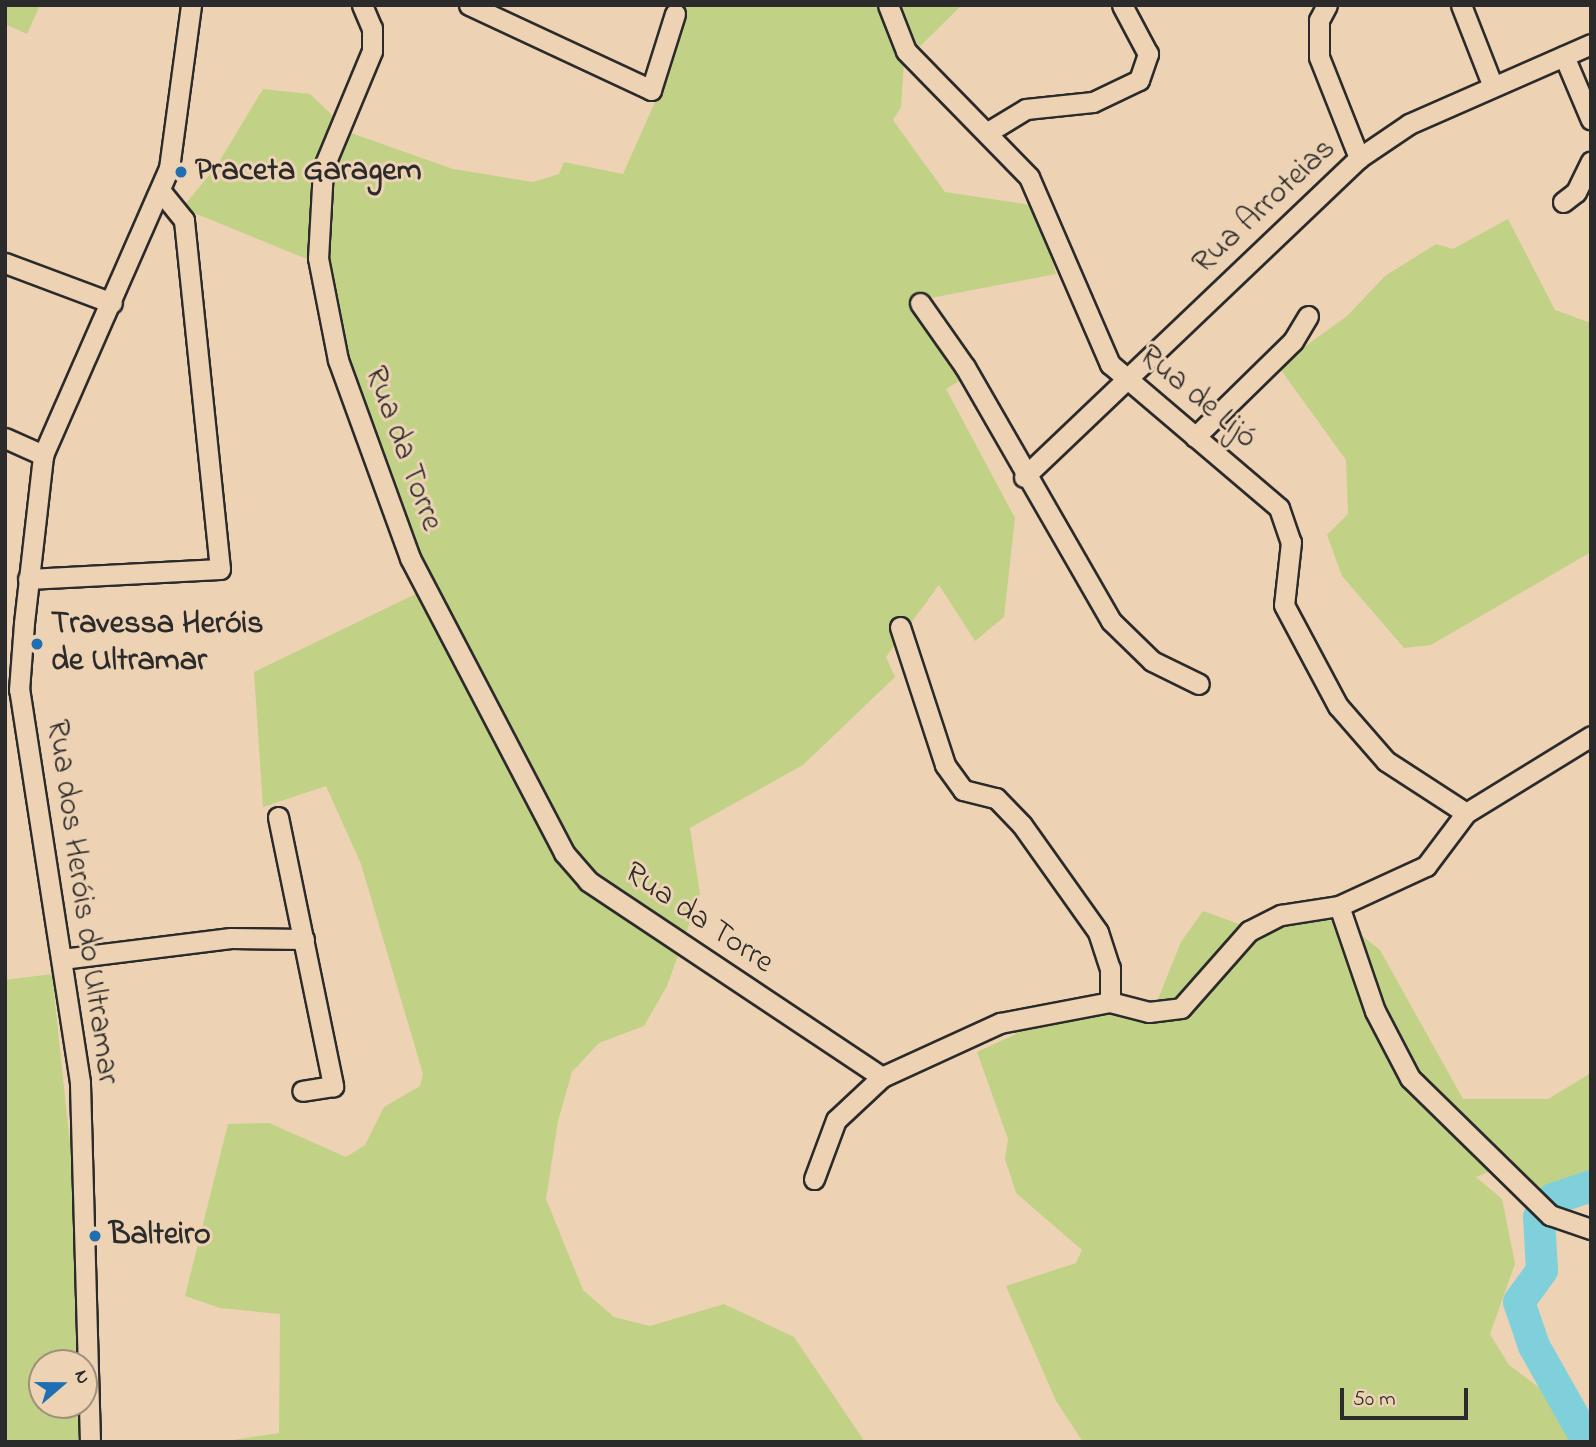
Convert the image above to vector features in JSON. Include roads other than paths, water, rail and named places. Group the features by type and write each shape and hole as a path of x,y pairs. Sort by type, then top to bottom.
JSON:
{"street":[{"name":"Rua dos Heróis do Ultramar","path":"90,1442 80,1082 19,690 28,579 43,455 161,192 191,5"},
{"name":"Rua da Torre","path":"362,5 372,28 372,51 323,169 318,258 338,360 410,558 564,853 588,881 882,1077"},
{"path":"469,5 651,90 675,15"},
{"name":"Rua de Lijó","path":"888,5 906,51 1029,177 1106,356 1128,382 1265,493 1287,523 1284,605 1338,706 1386,761 1466,813"},
{"path":"988,132 1026,109 1093,102 1139,80 1148,54 1122,5"},
{"path":"1327,5 1319,20 1319,57 1359,158"},
{"path":"1461,5 1492,84"},
{"name":"Rua Arroteias","path":"1024,477 1128,382 1359,158 1409,124 1492,84 1591,44"},
{"path":"1564,56 1591,120"},
{"path":"1563,202 1576,192 1591,161"},
{"path":"28,579 220,569 184,220 161,192"},
{"path":"5,263 112,303"},
{"path":"920,303 965,367 1024,477 1128,643 1199,684"},
{"path":"1195,437 1293,341 1308,316"},
{"path":"5,438 43,455"},
{"path":"5,631 24,623"},
{"path":"900,627 945,765 963,790 996,798 1022,825 1098,932 1110,968 1110,1002"},
{"path":"814,1178 836,1120 882,1077 1000,1023 1110,1002 1149,1012 1181,1008 1249,931 1280,915 1339,906 1426,866 1466,813 1591,736"},
{"path":"278,817 333,1086 302,1091"},
{"path":"1339,906 1375,1011 1410,1078 1545,1210 1591,1229"},
{"path":"62,959 231,938 304,939"}],"waterway":[{"path":"1588,1442 1534,1346 1519,1302 1542,1270 1539,1217 1553,1199 1591,1186"}],"place":[{"name":"Praceta Garagem","path":"181,172"},
{"name":"Travessa Heróis de Ultramar","path":"37,644"},
{"name":"Balteiro","path":"95,1236"}]}
